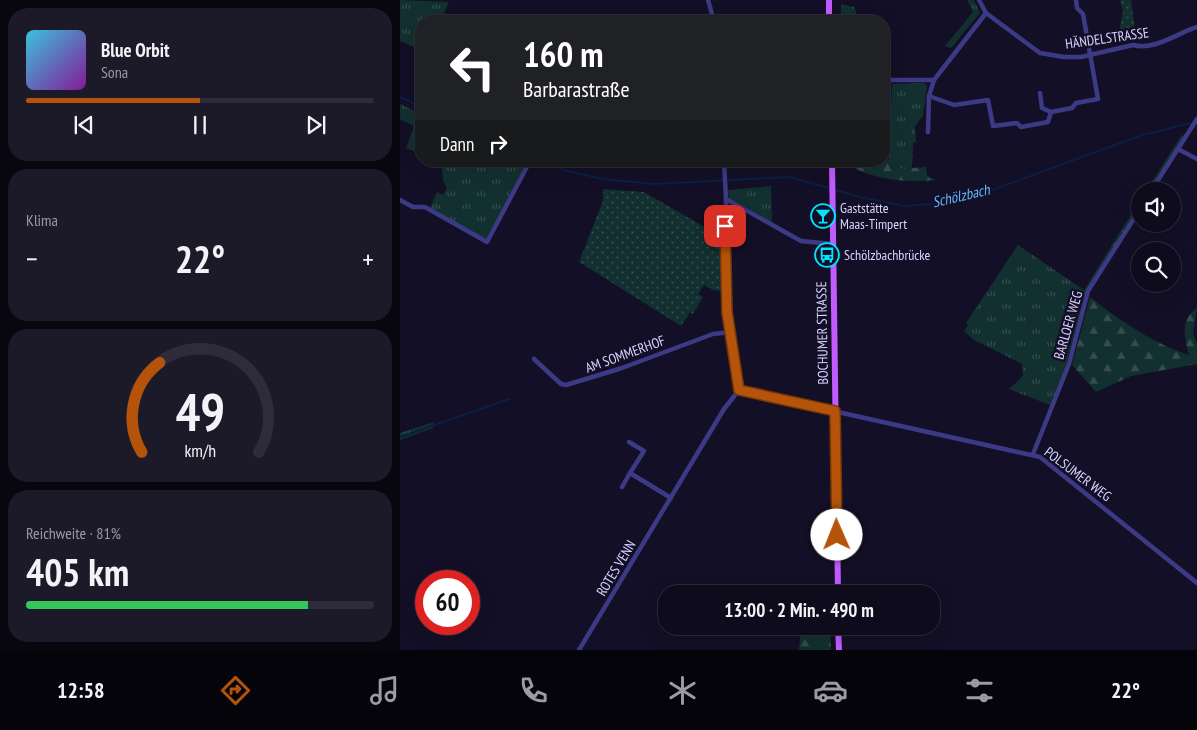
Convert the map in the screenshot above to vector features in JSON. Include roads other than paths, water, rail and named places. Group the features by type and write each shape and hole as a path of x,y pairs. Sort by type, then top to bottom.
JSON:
{"main road":[{"path":"829,0 829,15"},
{"name":"BOCHUMER STRASSE","path":"832,167 838,585"},
{"path":"838,635 839,650"}],"street":[{"path":"708,0 712,15"},
{"name":"HÄNDELSTRASSE","path":"979,0 986,13 1040,53 1064,57 1081,57 1091,53 1133,45 1140,46 1173,38 1197,27"},
{"path":"1040,93 1042,108 1051,112 1072,108 1076,103 1098,99 1083,14 1077,8 1076,0"},
{"path":"928,132 929,96 934,80 986,13"},
{"path":"890,80 934,80"},
{"path":"929,96 954,105 988,100 993,126 1017,123 1022,126 1048,122 1051,112"},
{"path":"1157,182 1196,120"},
{"path":"1178,149 1197,159"},
{"path":"400,200 413,207 425,207 487,242 527,167"},
{"path":"724,167 726,190 726,290 739,390"},
{"path":"726,198 801,241 833,244"},
{"name":"BARLOER WEG","path":"1033,454 1069,364 1088,291 1131,223"},
{"name":"AM SOMMERHOF","path":"534,359 560,384 566,385 622,368 713,334 731,332"},
{"name":"POLSUMER WEG","path":"739,390 1033,454 1047,463 1197,583"},
{"name":"ROTES VENN","path":"579,650 724,409 739,390"},
{"path":"622,487 644,451 629,442"},
{"path":"630,473 672,498"}],"waterway":[{"name":"Schölzbach","path":"400,97 415,104"},
{"name":"Schölzbach","path":"557,167 603,179 654,184 790,177 860,197 904,206 947,203 981,194 1145,134 1193,123"},
{"path":"400,437 509,399"}],"place":[{"name":"Gaststätte Maas-Timpert","path":"823,216"},
{"name":"Schölzbachbrücke","path":"827,255"}]}
